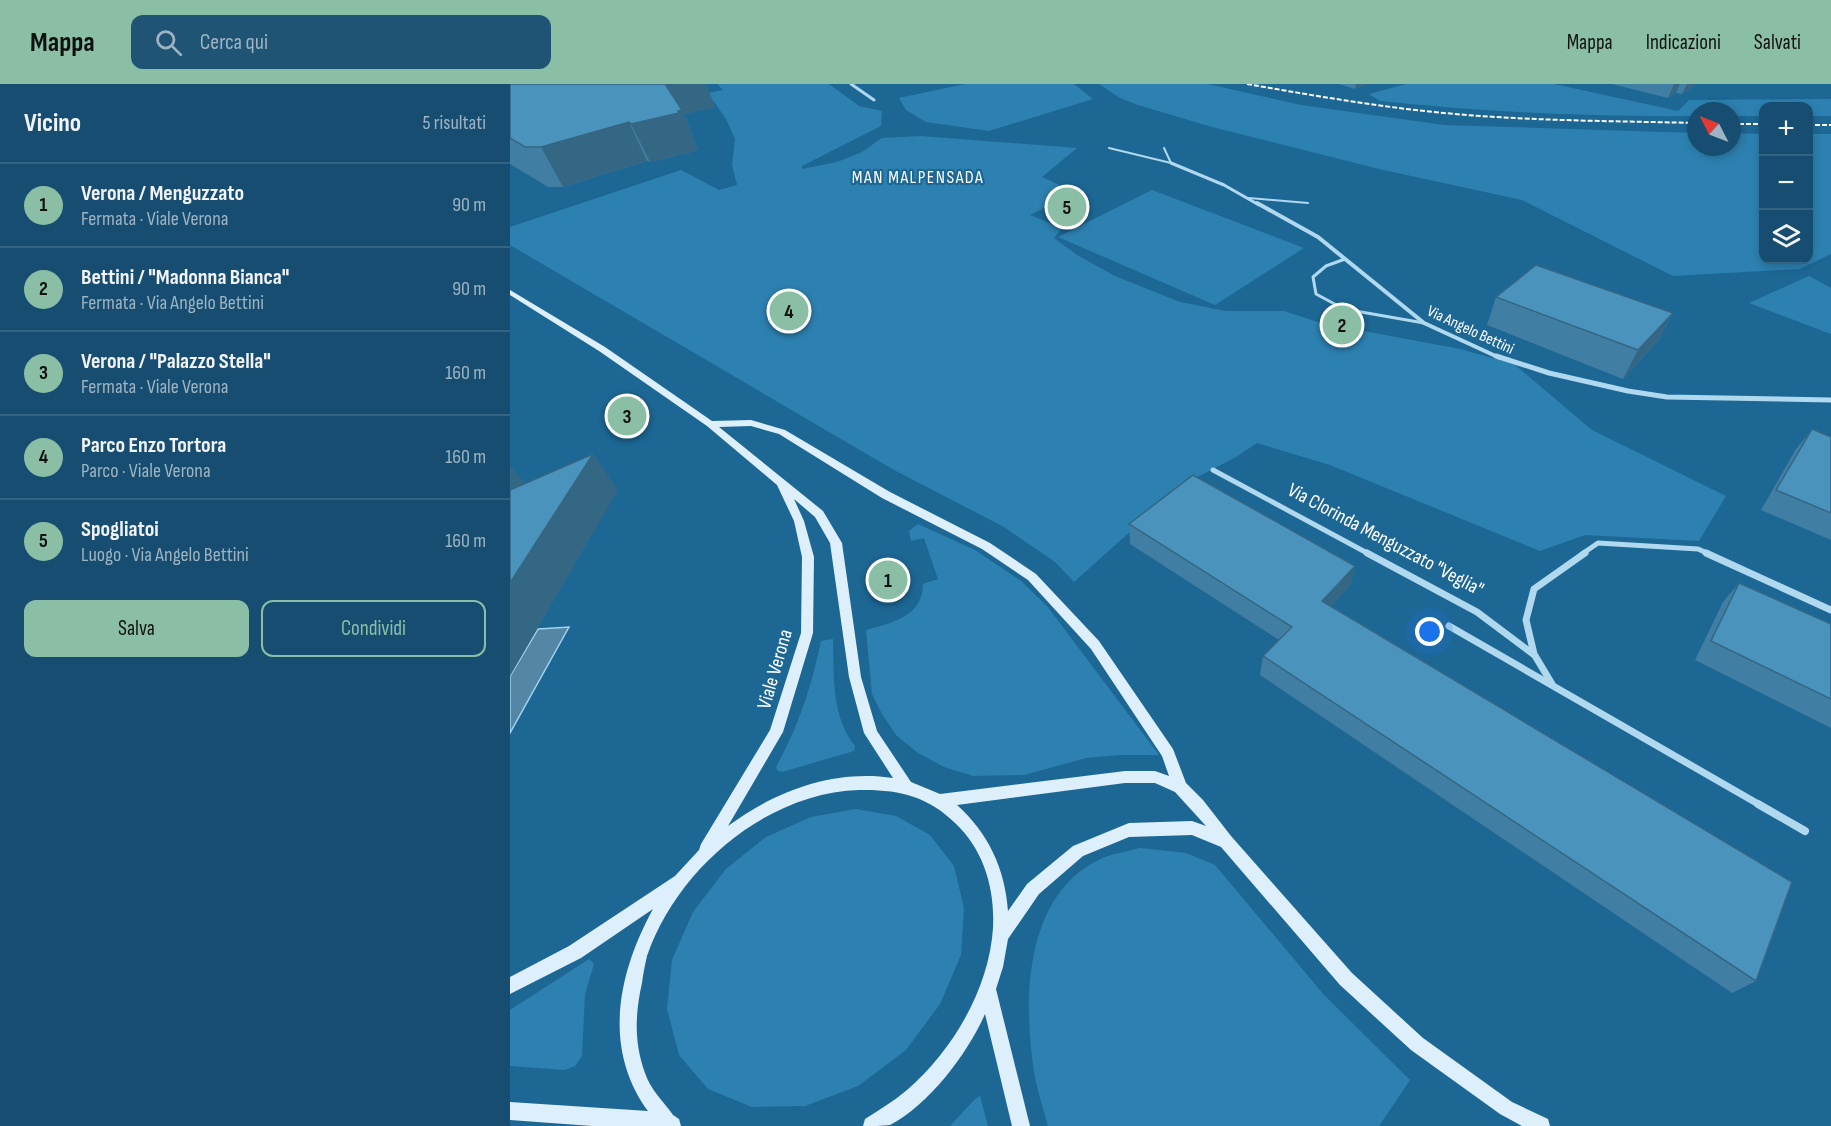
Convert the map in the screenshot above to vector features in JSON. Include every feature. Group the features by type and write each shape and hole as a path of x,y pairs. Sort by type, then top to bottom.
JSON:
{"main road":[{"name":"Viale Verona","path":"510,292 602,349 710,424 819,514 836,543 858,688 871,733 905,785"},
{"path":"710,424 751,423 782,432 886,495 986,546 1032,577 1095,645 1168,753 1180,787"},
{"name":"Viale Verona","path":"702,855 776,732 807,633 808,557 799,521 778,478"},
{"path":"941,800 1125,777 1155,777 1180,787 1198,805 1346,979 1409,1037 1506,1108 1541,1126"},
{"path":"669,1124 639,1082 627,1031 632,978 651,927 681,880 702,855 751,817 803,792 855,781 905,785 941,800 970,825 989,856 1000,892 1001,935 988,990 961,1040 918,1093 872,1126"},
{"path":"1001,935 1033,889 1078,851 1129,830 1192,828 1227,841"},
{"path":"510,986 575,952 681,880"},
{"path":"988,990 1021,1126"},
{"path":"510,1111 669,1124"}],"street":[{"path":"851,84 874,100"},
{"name":"Via Angelo Bettini","path":"1171,163 1224,185 1318,237 1424,323 1497,357 1549,373 1628,391 1667,397 1831,400"},
{"name":"Via Clorinda Menguzzato \"Veglia\"","path":"1213,470 1477,612 1534,654"},
{"name":"Via Clorinda Menguzzato \"Veglia\"","path":"1552,684 1534,654 1526,620 1534,589 1598,543 1698,549 1831,610"},
{"name":"Via Clorinda Menguzzato \"Veglia\"","path":"1449,626 1805,831"}],"lane":[{"name":"Via Angelo Bettini","path":"1109,148 1171,163"},
{"path":"1164,148 1171,163"},
{"path":"1249,198 1308,203"},
{"path":"1345,259 1326,266 1313,277 1316,294 1344,309 1424,323"}],"shaded area":[{"path":"717,84 829,84 859,106 882,111 881,126 802,166 802,169 837,162 862,152 882,138 920,136 1077,148 1042,177 1074,192 1030,215 1062,228 1054,238 1077,255 1115,276 1180,302 1226,311 1284,311 1321,323 1460,349 1514,364 1592,430 1726,496 1699,541 1585,535 1540,551 1330,465 1257,443 1236,457 1182,485 1074,582 1055,562 1004,527 894,470 510,245 510,227 681,170 719,190 737,185 732,165 735,139 726,119 708,93 723,90"},
{"path":"965,84 1074,84 1093,99 989,131 926,122 906,110 899,98"},
{"path":"1099,84 1208,84 1301,105 1444,125 1687,133 1687,156 1741,156 1741,133 1759,134 1759,264 1810,264 1800,269 1673,276 1522,200 1379,169 1212,127 1120,98"},
{"path":"1406,84 1554,84 1678,111 1687,102 1687,116 1617,116 1459,108 1380,101 1369,94"},
{"path":"1831,99 1831,116 1813,116 1813,102 1759,102 1759,116 1741,116 1741,102 1687,102 1689,100"},
{"path":"1813,134 1831,134 1831,254 1813,263"},
{"path":"1152,190 1304,248 1215,305 1058,237"},
{"path":"1809,276 1831,288 1831,334 1749,303"},
{"path":"918,524 975,550 1021,581 1047,606 1159,755 1086,758 1024,775 973,776 944,767 918,753 897,736 872,694 866,630 895,621 912,611 922,595 923,584 938,579 924,538 911,541 909,531"},
{"path":"569,627 510,733 510,676 538,629"},
{"path":"833,639 835,695 842,722 855,746 854,751 782,772 778,771 776,767 803,706 821,641"},
{"path":"856,809 896,816 930,835 954,866 964,908 961,955 940,1004 906,1050 858,1086 805,1106 752,1107 708,1089 679,1055 667,1009 672,960 693,912 726,869 766,837 811,817"},
{"path":"1140,848 1186,853 1215,865 1324,995 1410,1080 1379,1126 1048,1126 1034,1072 1029,1012 1030,981 1035,950 1044,921 1058,895 1078,873 1105,857"},
{"path":"589,959 594,964 585,994 582,1056 575,1066 565,1070 510,1066 510,1010"},
{"path":"980,1096 988,1126 950,1126 975,1099"}],"building":[{"path":"510,84 665,84 682,110 678,111 679,113 631,124 629,122 541,147 525,147 510,138"},
{"path":"1536,265 1673,313 1638,350 1496,297"},
{"path":"1812,429 1831,437 1831,513 1776,490"},
{"path":"593,454 510,583 510,490"},
{"path":"1193,475 1355,566 1322,601 1792,882 1756,981 1263,656 1292,627 1129,524"},
{"path":"1739,583 1831,624 1831,699 1711,641"}],"railway":[{"path":"1247,84 1377,105 1455,114 1687,123"},
{"path":"1741,124 1759,124"},
{"path":"1813,125 1831,125"}],"place":[{"name":"Spogliatoi","path":"1067,207"},
{"name":"Parco Enzo Tortora","path":"789,311"},
{"name":"Bettini / \"Madonna Bianca\"","path":"1342,325"},
{"name":"Verona / \"Palazzo Stella\"","path":"627,416"},
{"name":"Verona / Menguzzato","path":"888,580"}],"district":[{"name":"MAN MALPENSADA","path":"918,177"}]}
